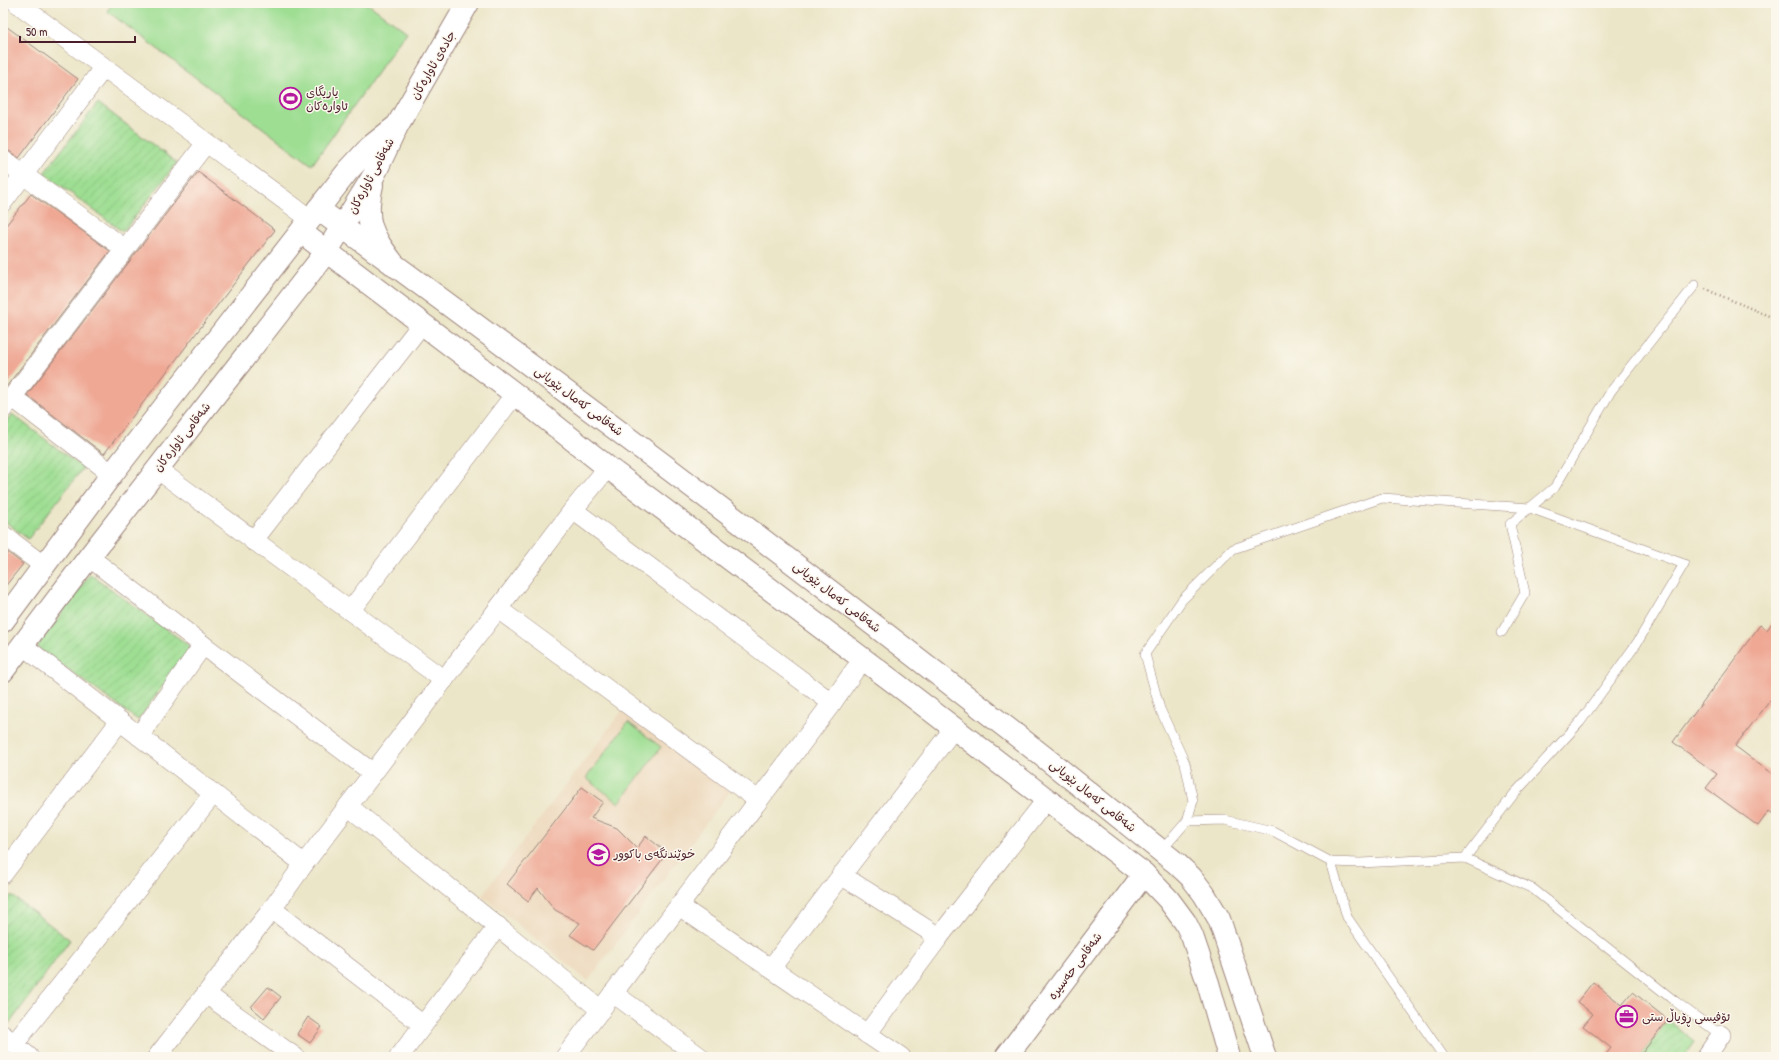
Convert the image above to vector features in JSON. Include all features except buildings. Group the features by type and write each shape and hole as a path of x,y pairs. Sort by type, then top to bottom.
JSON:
{"main road":[{"name":"جادەی ئاوارەکان","path":"397,126 468,3"},
{"name":"شەقامی ئاوارەکان","path":"3,670 89,556 326,251 343,227 374,175 397,126"},
{"name":"شەقامی ئاوارەکان","path":"3,621 112,474 310,220 370,147 397,126"},
{"path":"363,277 387,260 369,222 368,207 374,175"},
{"path":"310,220 326,251 363,277 516,394 606,466 954,728 1144,874 1168,899 1185,922 1192,936 1206,976 1229,1057"},
{"name":"شەقامی کەمال بێویانی","path":"310,220 343,227 518,354 1008,728 1161,851 1191,877 1204,894 1219,919 1265,1057"},
{"path":"989,755 1008,728"},
{"name":"شەقامی حەسیرە","path":"1006,1057 1144,874"}],"street":[{"path":"17,3 310,220"},
{"path":"3,202 104,67"},
{"path":"112,474 7,403 206,143"},
{"path":"3,160 125,249"},
{"path":"254,542 410,340 421,322"},
{"path":"350,611 516,394"},
{"path":"158,1057 272,909 304,864 573,510 600,477 606,466"},
{"path":"157,469 254,542 444,680"},
{"path":"573,510 832,703"},
{"path":"3,535 44,566"},
{"path":"89,556 203,645 373,773"},
{"path":"498,609 758,800"},
{"path":"22,645 304,864"},
{"path":"139,736 203,645"},
{"path":"565,1057 832,703 854,671 864,660"},
{"path":"3,874 120,721"},
{"path":"770,968 954,728"},
{"path":"29,1057 9,1040 213,794"},
{"path":"867,1034 939,937 1047,799"},
{"path":"348,806 601,1010"},
{"path":"841,875 939,937"},
{"path":"679,906 901,1057"},
{"path":"272,909 423,1025"},
{"path":"399,1057 498,926"},
{"path":"613,993 700,1057"},
{"path":"206,994 295,1057"},
{"path":"1706,1057 1721,1035"}],"lane":[{"path":"1502,632 1525,593 1510,524 1555,486 1611,391 1695,285"},
{"path":"1161,851 1187,821 1193,801 1184,763 1160,708 1145,654 1182,600 1233,549 1382,498 1530,508 1684,564 1637,643 1580,722 1514,794 1465,858"},
{"path":"1187,821 1225,820 1273,831 1331,862 1360,863 1465,858 1533,889 1676,1002 1721,1035"},
{"path":"1331,862 1347,917 1444,1057"}],"path":[{"path":"1695,285 1776,319"},
{"path":"1641,1054 1645,1057"}],"shaded area":[{"name":"خوێندنگەی باکوور","path":"622,711 730,791 588,981 482,895"}],"green space":[{"name":"یاریگای ئاوارەکان","path":"113,3 367,3 406,32 312,165 107,11"},
{"path":"98,103 177,163 123,232 44,173"},
{"path":"12,414 83,468 28,539 3,520 3,426"},
{"path":"90,574 191,647 138,720 37,647"},
{"path":"628,722 661,747 619,803 586,778"},
{"path":"11,895 70,940 10,1023 3,1017 3,906"},
{"path":"1668,1020 1695,1042 1684,1057 1639,1057"}],"place":[{"name":"یاریگای ئاوارەکان","path":"291,99"},
{"name":"خوێندنگەی باکوور","path":"598,854"},
{"name":"ئۆفیسی ڕۆیاڵ ستی","path":"1627,1017"}]}
